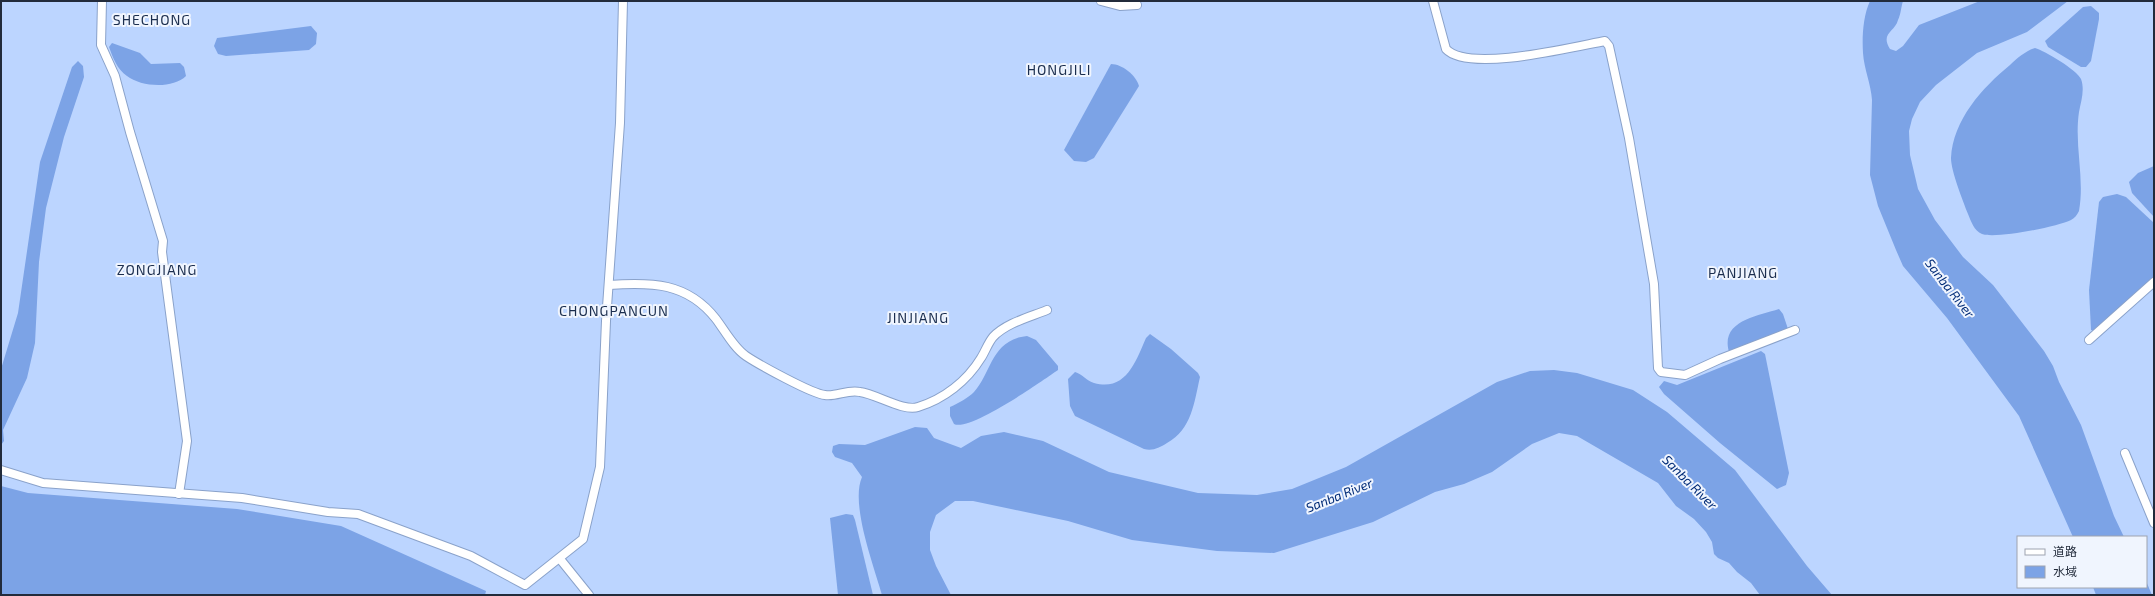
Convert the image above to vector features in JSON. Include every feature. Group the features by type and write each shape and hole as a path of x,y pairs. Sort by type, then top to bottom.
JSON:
{"street":[{"path":"102,1 101,45 122,96 130,132 163,241 162,252 187,441 178,494"},
{"path":"1,470 43,483 242,498 328,512 358,514 471,556 525,585 560,559 580,543 585,536 600,467 609,285 619,137 622,1"},
{"path":"1101,1 1120,6 1137,5"},
{"path":"1433,1 1446,49 1462,58 1485,60 1540,53 1605,41 1609,46 1629,138 1654,284 1658,368 1661,372 1675,376 1685,375 1720,359 1794,330"},
{"path":"2089,340 2154,282"},
{"path":"609,285 640,283 659,284 679,290 698,302 713,315 745,355 762,366 822,395 860,392 910,408 919,407 955,389 964,381 995,336 1014,324 1047,310"},
{"path":"2125,453 2154,523"},
{"path":"560,559 589,595"}],"water":[{"name":"Sanba River","path":"1870,1 1903,1 1900,15 1896,24 1887,36 1887,44 1890,49 1896,51 1903,46 1919,25 1980,1 2068,1 2027,32 1977,53 1936,85 1920,102 1912,119 1909,131 1910,155 1918,189 1935,220 1963,257 1993,285 2044,351 2053,366 2059,382 2081,425 2114,516 2124,536 2073,536 2019,416 1947,318 1903,266 1878,206 1870,175 1872,100 1863,53 1864,20"},
{"path":"2091,6 2099,13 2099,19 2091,61 2086,67 2081,67 2048,47 2045,41 2083,7"},
{"path":"311,26 317,33 316,44 309,50 226,56 218,54 214,46 217,38"},
{"path":"112,43 140,53 151,64 180,63 184,67 186,76 173,83 165,85 148,84 133,80 121,70 116,63 109,47"},
{"path":"2035,48 2067,66 2081,79 2083,87 2078,124 2081,186 2079,211 2072,219 2053,226 2012,234 1982,234 1977,231 1972,223 1958,186 1951,158 1953,144 1963,118 1989,84 2016,60"},
{"path":"78,61 83,66 84,77 64,137 46,208 39,262 35,343 27,378 3,430 4,441 1,445 1,369 18,313 40,162 72,67"},
{"path":"1111,64 1120,66 1132,74 1139,86 1094,158 1086,162 1074,161 1064,150"},
{"path":"2154,166 2154,217 2132,193 2129,182 2138,173"},
{"path":"2117,194 2126,197 2154,223 2154,279 2094,331 2091,330 2089,290 2099,202 2103,197"},
{"path":"1779,309 1783,314 1788,329 1729,352 1728,342 1730,333 1735,327 1751,318"},
{"path":"1150,334 1171,349 1198,373 1200,377 1194,406 1187,423 1175,437 1164,445 1150,450 1144,449 1075,416 1070,406 1068,379 1075,372 1089,381 1105,385 1122,379 1134,365 1146,338"},
{"path":"1027,336 1036,340 1058,366 1058,370 990,413 962,424 954,424 950,416 950,407 974,392 999,350 1015,339"},
{"path":"1761,351 1765,354 1789,473 1786,485 1777,489 1720,443 1664,394 1659,387 1664,381 1677,385"},
{"name":"Sanba River","path":"1554,370 1577,373 1633,390 1667,412 1735,470 1807,566 1832,595 1760,595 1751,583 1737,572 1729,563 1718,558 1714,554 1712,542 1706,532 1694,519 1676,506 1658,483 1577,436 1559,433 1532,444 1492,472 1464,484 1435,492 1373,522 1274,553 1217,551 1132,540 1068,521 973,501 955,501 936,515 930,532 930,550 936,566 951,595 882,595 864,535 861,519 859,489 862,477 852,463 835,457 832,452 833,446 839,444 865,445 915,427 927,428 934,438 961,448 981,436 1004,432 1043,441 1109,472 1198,493 1257,495 1292,489 1346,467 1497,382 1530,371"},
{"path":"1,486 28,493 237,509 341,526 486,591 485,595 1,595"},
{"path":"846,514 853,515 855,520 873,595 838,595 830,518"},
{"path":"2147,583 2152,595 2096,595 2093,588 2147,588"}],"district":[{"name":"SHECHONG","path":"152,19"},
{"name":"HONGJILI","path":"1059,69"},
{"name":"ZONGJIANG","path":"157,269"},
{"name":"PANJIANG","path":"1743,272"},
{"name":"CHONGPANCUN","path":"614,310"},
{"name":"JINJIANG","path":"918,317"}]}
